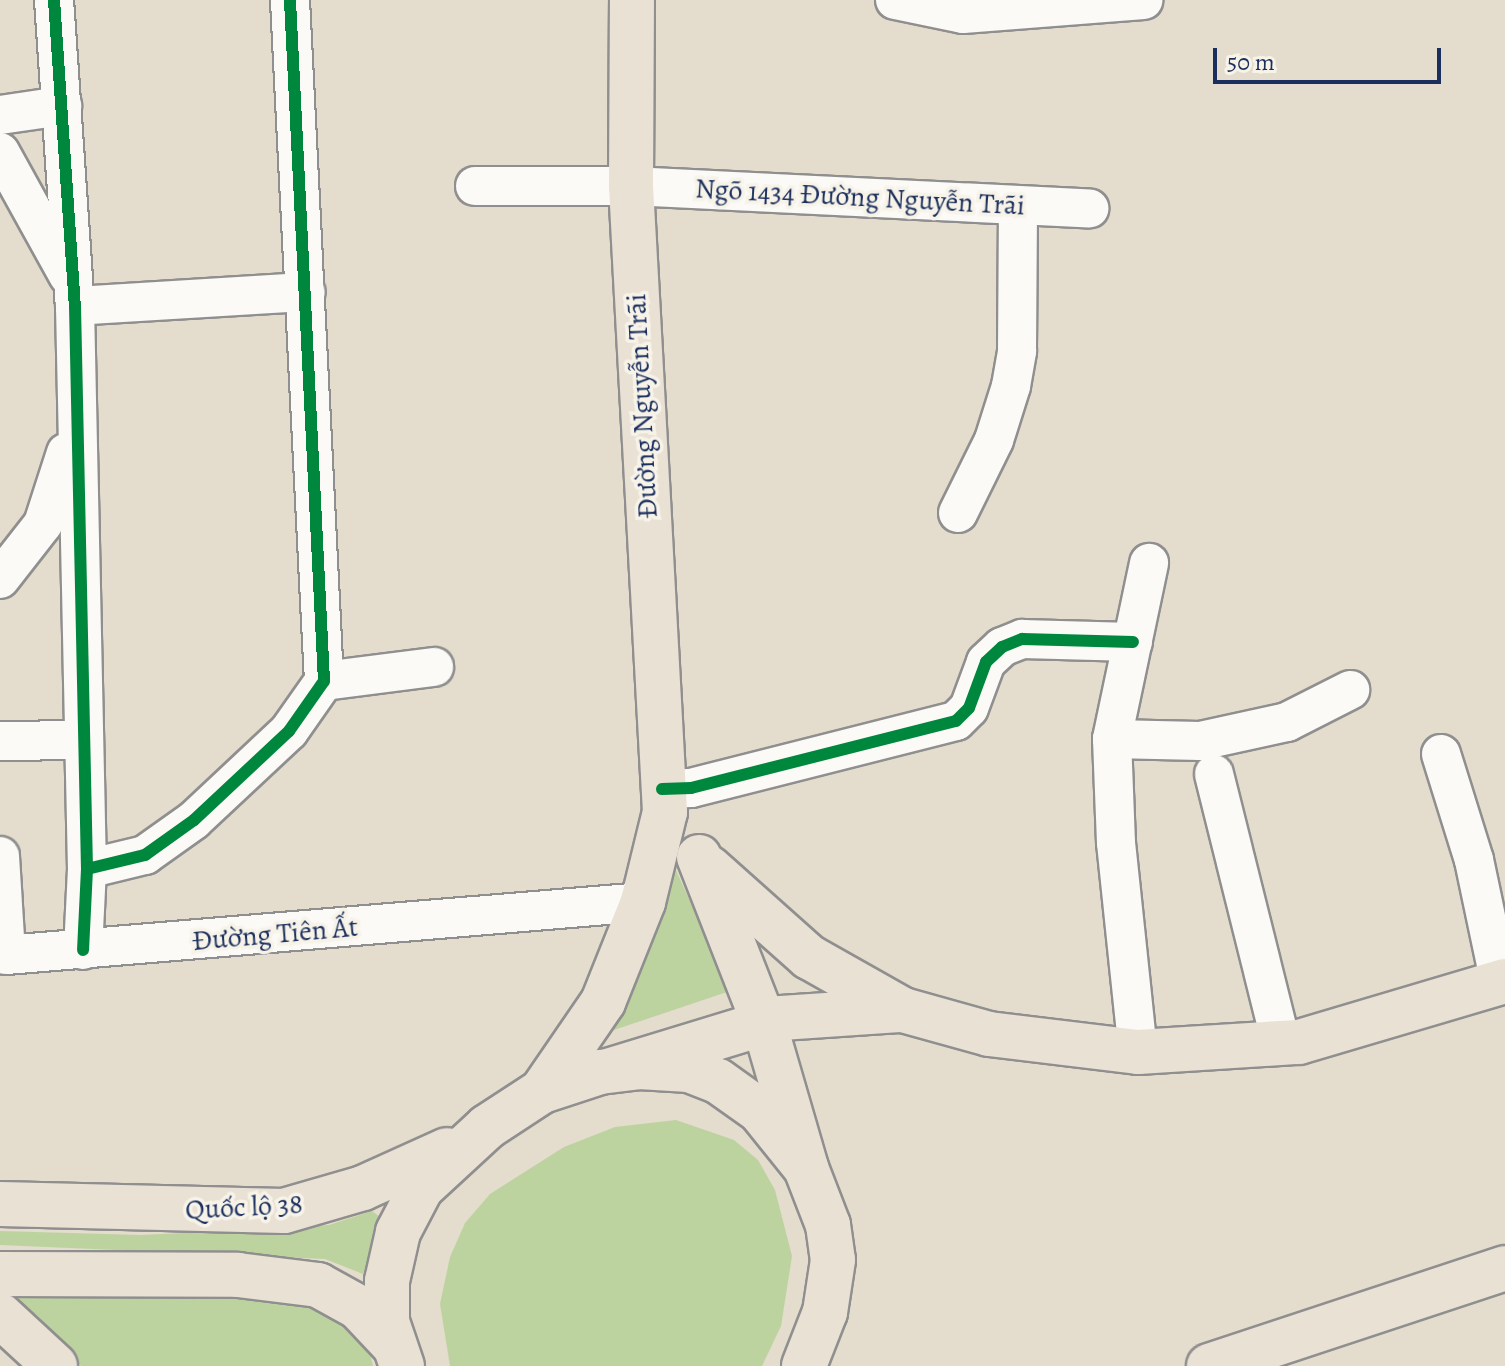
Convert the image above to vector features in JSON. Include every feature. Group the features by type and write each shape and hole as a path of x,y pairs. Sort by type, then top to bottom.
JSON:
{"main road":[{"name":"Đường Nguyễn Trãi","path":"542,1091 603,1002 643,902 664,801 631,186 632,0"},
{"path":"664,801 699,857 764,1023 806,1168 828,1225 833,1260 825,1312 804,1366"},
{"path":"699,857 809,957 903,1010 989,1034 1138,1052 1281,1043 1390,1019 1502,982"},
{"path":"397,1355 387,1281 402,1221 431,1176 474,1137 542,1091 764,1023 903,1010"},
{"path":"611,1070 669,1067 718,1081 760,1111 806,1168"},
{"name":"Quốc lộ 38","path":"0,1204 284,1211 363,1188 474,1137"},
{"path":"1209,1366 1505,1268"},
{"path":"0,1274 238,1275 318,1285 358,1307 397,1355"},
{"path":"0,1315 55,1366"}],"street":[{"path":"54,0 74,295 87,869 83,950"},
{"path":"87,869 145,855 194,820 289,731 324,681 290,0"},
{"path":"895,0 965,7 1143,0"},
{"path":"0,115 62,106"},
{"path":"0,152 74,295"},
{"name":"Ngõ 1434 Đường Nguyễn Trãi","path":"475,186 631,186 1089,208"},
{"path":"958,513 994,440 1011,386 1017,351 1018,205"},
{"path":"74,295 306,292"},
{"path":"0,579 43,524 75,428"},
{"path":"1138,1052 1116,843 1112,739 1149,563"},
{"path":"664,801 691,788 956,721 969,708 986,662 1002,647 1022,639 1133,642"},
{"path":"324,681 434,667"},
{"path":"1112,739 1200,741 1287,722 1350,690"},
{"path":"0,741 84,740"},
{"path":"1441,754 1474,860 1502,982"},
{"path":"1214,774 1281,1043"},
{"name":"Đường Tiên Ất","path":"0,856 2,962 83,950 643,902"}],"green space":[{"path":"671,859 730,991 611,1031 647,947"},
{"path":"676,1120 734,1140 758,1160 775,1190 792,1256 781,1326 762,1366 450,1366 440,1304 450,1257 465,1223 490,1194 564,1147 615,1127"},
{"path":"372,1211 384,1220 363,1274 325,1259 0,1245 0,1231 141,1235 249,1230 329,1225"},
{"path":"0,1291 299,1298 367,1341 373,1366 81,1366 38,1316"}],"cycle path":[{"path":"54,0 75,306 87,869 83,950"},
{"path":"87,869 145,855 194,820 289,731 324,681 290,0"},
{"path":"662,789 691,788 956,721 969,708 986,662 1002,647 1022,639 1133,642"}]}
